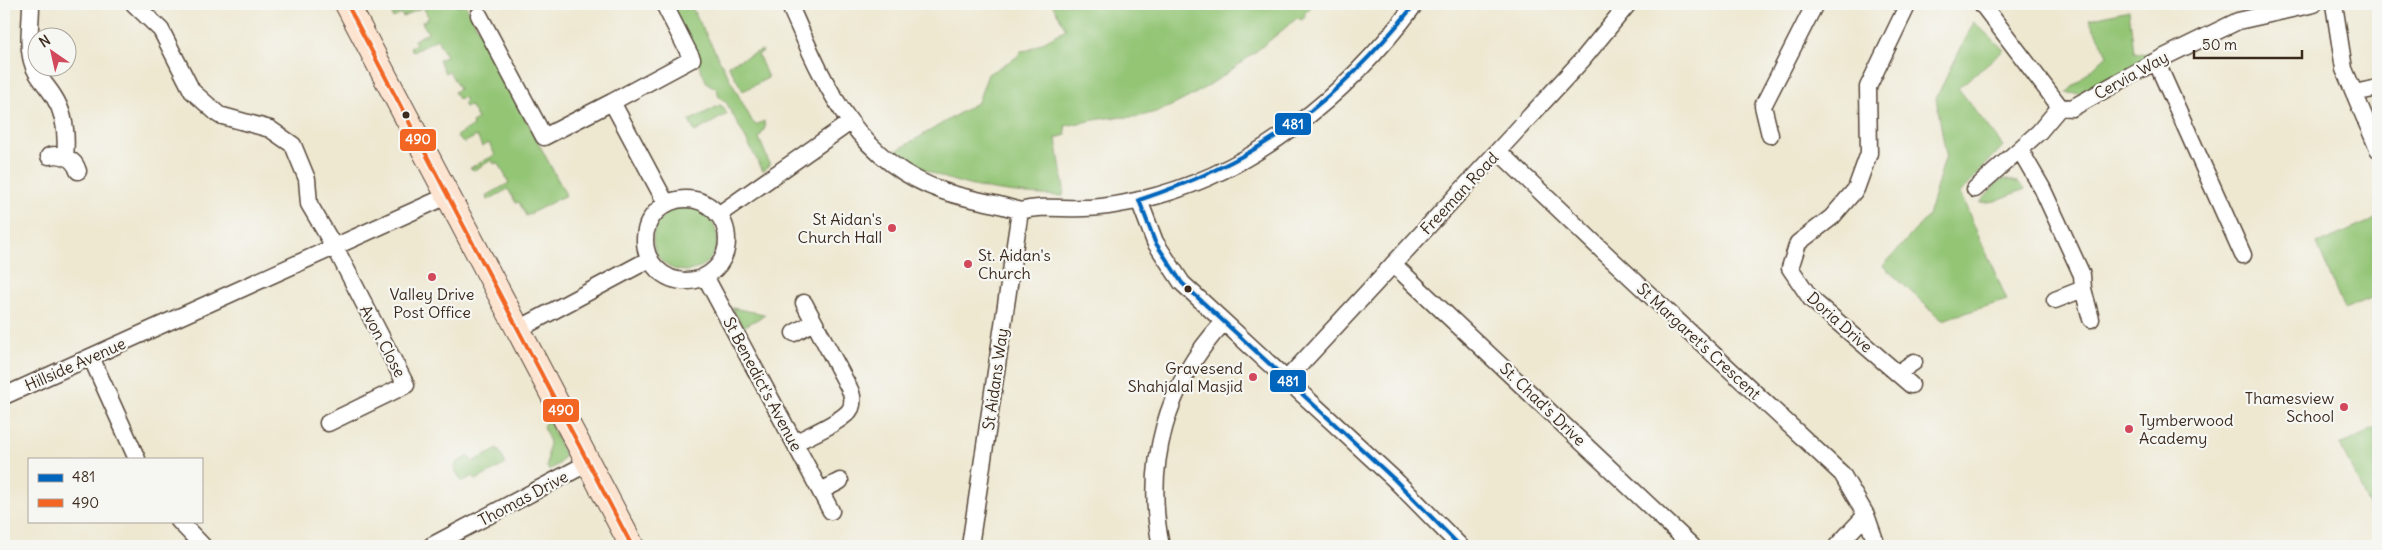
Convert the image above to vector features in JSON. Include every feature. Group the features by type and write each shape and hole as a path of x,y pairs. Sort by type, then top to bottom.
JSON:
{"street":[{"path":"31,4 29,37 31,59 39,77 55,98 66,137 57,157 75,164 78,171"},
{"name":"Avon Close","path":"134,4 161,30 192,91 219,115 270,129 294,145 307,179 309,204 339,255 409,390 328,423"},
{"path":"347,4 632,546"},
{"path":"479,15 544,137 692,59 664,4"},
{"path":"789,4 832,98 849,123 887,160 919,181 948,193 1020,211 1042,208 1085,208 1139,200 1194,182 1234,164 1295,125 1356,72 1387,39 1415,4"},
{"name":"Freeman Road","path":"1286,380 1583,59 1628,4"},
{"path":"1770,135 1763,106 1815,4"},
{"name":"Doria Drive","path":"1908,4 1868,87 1869,153 1856,189 1832,217 1798,243 1790,268 1811,299 1911,385"},
{"path":"1975,189 2039,132 2060,106 1982,4"},
{"name":"Cervia Way","path":"2060,106 2072,108 2156,61 2238,21 2314,4"},
{"path":"2334,4 2341,60 2378,149"},
{"path":"2156,61 2242,255"},
{"path":"2354,93 2378,88"},
{"path":"612,102 666,203"},
{"path":"718,215 849,123"},
{"path":"2020,150 2042,188 2082,275 2083,288 2091,320"},
{"name":"St Margaret's Crescent","path":"1498,151 1842,474 1866,515 1878,546"},
{"name":"Hillside Avenue","path":"4,396 447,196"},
{"path":"684,198 695,199 708,205 718,215 726,232 726,247 720,262 705,276 694,280 672,278 660,272 650,259 645,243 648,226 655,212 666,203 684,198"},
{"path":"1139,200 1154,242 1182,283 1223,323 1394,479 1460,546"},
{"name":"St Aidans Way","path":"970,546 1020,211"},
{"path":"519,329 650,259"},
{"name":"St. Chad's Drive","path":"1393,264 1692,546"},
{"name":"St Benedict's Avenue","path":"705,276 831,511"},
{"path":"2054,300 2083,288"},
{"path":"794,443 843,417 850,411 852,403 848,386 804,303"},
{"path":"794,332 814,322"},
{"path":"1161,546 1155,513 1155,479 1165,422 1176,394 1195,358 1223,323"},
{"path":"91,356 137,458"},
{"path":"1898,373 1914,362"},
{"name":"Thomas Drive","path":"431,546 588,463"},
{"path":"821,491 840,481"},
{"path":"1837,546 1866,515"},
{"path":"180,522 203,546"}],"green space":[{"path":"421,4 456,4 458,7 465,4 566,195 526,216 519,202 516,203 508,189 488,200 486,196 509,183 498,162 494,164 492,160 474,170 470,168 495,155 489,143 482,147 477,136 463,143 456,136 473,126 472,123 478,119 470,105 465,107 463,103 466,102 464,97 458,99 454,92 459,89 449,71 445,73 439,60 446,56 437,39 413,52 410,47 416,44 414,40 428,33 422,22 429,18 423,7 403,17 401,14 393,18 392,14"},
{"path":"671,4 690,4 752,121 756,125 764,121 765,128 759,138 770,165 763,171 726,102 719,97 717,89 707,83"},
{"path":"1052,4 1314,4 1304,14 1306,16 1302,20 1297,18 1245,60 1205,88 1165,109 1145,115 1107,118 1065,126 1066,135 1056,138 1064,189 1063,196 998,191 976,187 934,173 896,151 978,102 988,74 1017,57 1021,51 1029,50 1066,29"},
{"path":"2129,10 2134,52 2151,55 2084,94 2066,93 2107,55 2089,19"},
{"path":"1974,22 2004,50 1958,88 2003,146 1960,193 2007,300 1942,320 1883,266 1928,216 1946,155 1936,98"},
{"path":"762,50 763,52 758,54 768,78 743,91 728,65"},
{"path":"720,105 727,114 695,132 689,121"},
{"path":"2004,179 2018,182 2025,189 1995,201 1980,203 1998,182"},
{"path":"679,207 691,207 708,216 715,227 717,239 715,251 708,262 691,271 679,271 667,266 658,257 653,245 653,233 658,221 667,212"},
{"path":"2378,218 2378,295 2344,309 2317,244"},
{"path":"732,308 764,314 765,315 743,327"},
{"path":"548,419 565,455 559,464 549,470 547,467 549,440 543,426"},
{"path":"2378,427 2378,524 2340,445"},
{"path":"498,449 506,464 476,480 473,476 462,482 455,470 456,463 469,456 472,462"}],"transit line":[{"name":"490","path":"347,4 632,546"},
{"name":"481","path":"1139,200 1223,167 1293,125 1355,71 1415,4"},
{"name":"481","path":"1139,200 1155,242 1182,283 1394,479 1460,546"}],"place":[{"name":"St Aidan's Church Hall","path":"892,228"},
{"name":"St. Aidan's Church","path":"968,264"},
{"name":"Valley Drive Post Office","path":"432,277"},
{"name":"Gravesend Shahjalal Masjid","path":"1253,377"},
{"name":"Thamesview School","path":"2344,407"},
{"name":"Tymberwood Academy","path":"2129,429"}]}
